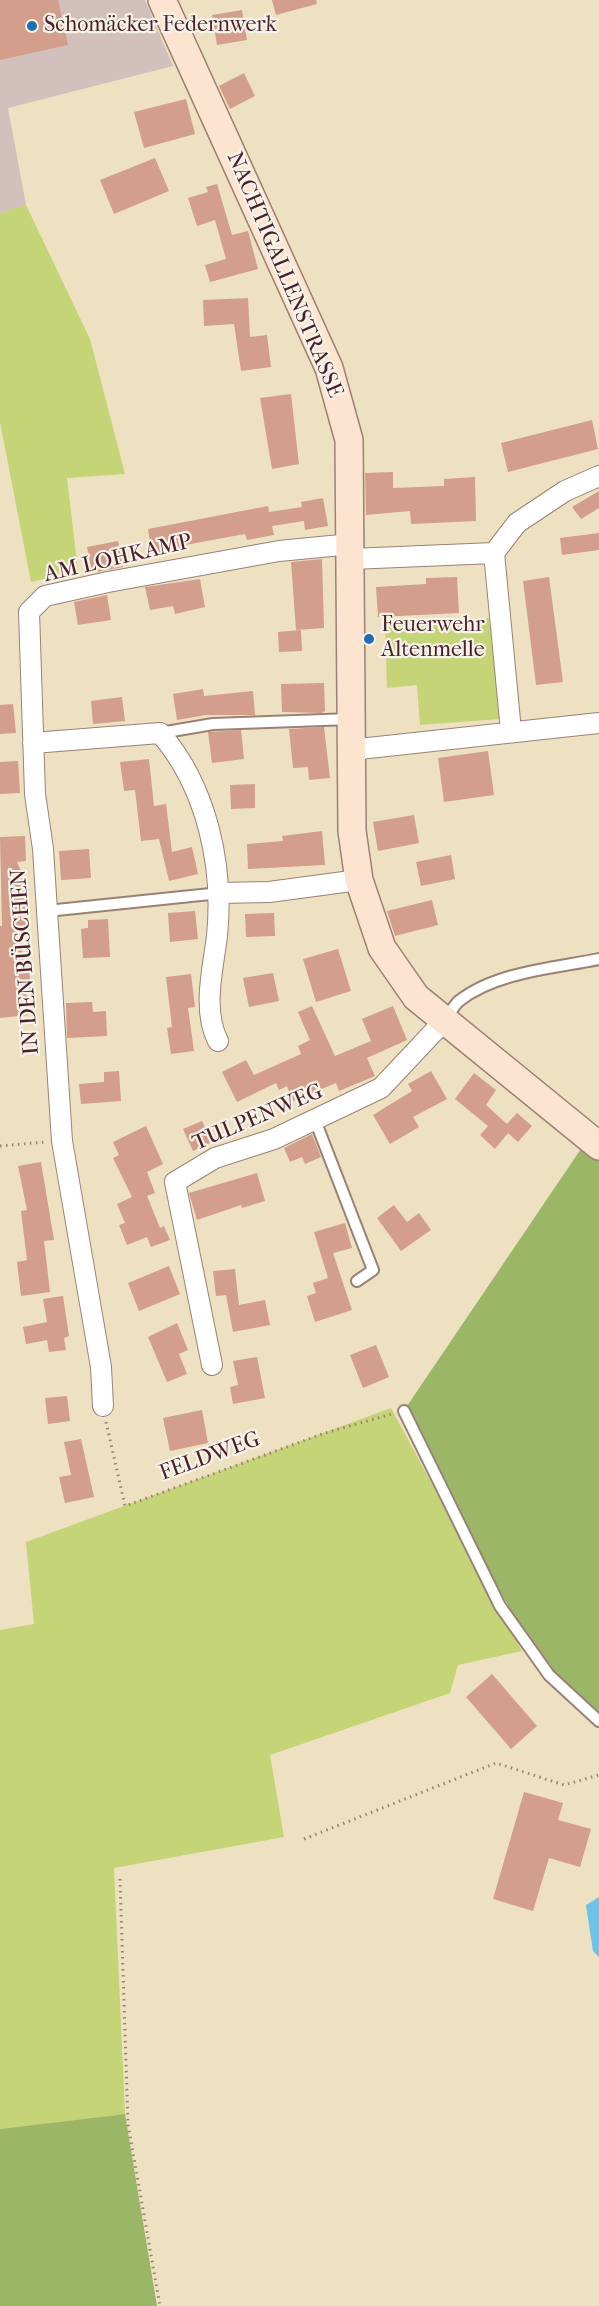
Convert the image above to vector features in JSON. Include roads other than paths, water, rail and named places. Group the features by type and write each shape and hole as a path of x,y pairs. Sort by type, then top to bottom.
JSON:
{"street":[{"name":"NACHTIGALLENSTRASSE","path":"162,0 329,368 349,440 352,831 359,880 382,948 416,998 599,1146"},
{"path":"511,731 494,553 516,523 565,491 599,476"},
{"name":"AM LOHKAMP","path":"33,742 29,612 45,597 279,551 494,553"},
{"path":"350,750 599,723"},
{"path":"33,742 160,733 179,756 200,801 216,860 220,893 210,995 213,1031 218,1041"},
{"name":"IN DEN BÜSCHEN","path":"33,742 62,1141 102,1366 103,1406"},
{"path":"220,893 269,892 359,880"},
{"name":"TULPENWEG","path":"212,1365 175,1182 215,1158 273,1138 381,1088 443,1022"}],"lane":[{"path":"160,733 213,724 351,719"},
{"path":"47,911 220,893"},
{"path":"443,1022 458,1002 479,989 504,980 599,959"},
{"path":"315,1120 373,1270 357,1281"},
{"path":"404,1411 500,1606 549,1675 599,1721"}],"water":[{"path":"599,1897 599,1957 593,1951 586,1905"}],"place":[{"name":"Schomäcker Federnwerk","path":"32,26"},
{"name":"Feuerwehr Altenmelle","path":"369,639"}]}
